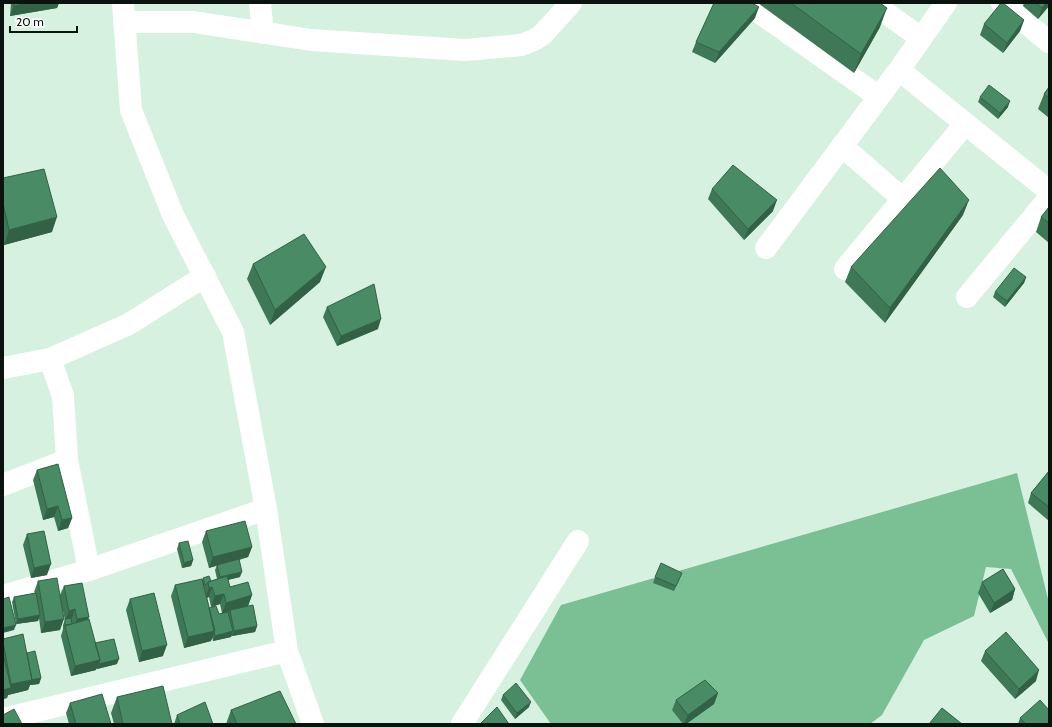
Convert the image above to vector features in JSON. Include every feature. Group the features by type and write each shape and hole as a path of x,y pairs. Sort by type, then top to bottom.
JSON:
{"street":[{"path":"260,3 263,33"},
{"path":"313,724 287,651 266,509 233,332 173,215 131,110 124,13 311,40 465,50 521,45 542,35 571,3"},
{"path":"746,3 879,97"},
{"path":"872,3 921,38"},
{"path":"766,248 899,70 946,3"},
{"path":"1002,3 1049,42"},
{"path":"899,70 1049,191"},
{"path":"845,269 965,124"},
{"path":"842,146 903,199"},
{"path":"967,297 1049,198"},
{"path":"4,362 50,359 128,324 205,276"},
{"path":"50,359 63,396 67,460 89,570"},
{"path":"3,485 67,460"},
{"path":"3,596 89,570 266,509"},
{"path":"462,724 578,542"},
{"path":"3,719 287,651"}],"green space":[{"path":"1017,473 1049,603 1049,644 1011,569 986,567 974,616 924,640 882,715 870,724 551,724 520,680 561,605"}],"building":[{"path":"14,3 28,3 14,6"},
{"path":"714,3 752,3 759,7 719,52 696,42"},
{"path":"791,3 880,3 887,8 861,54"},
{"path":"1001,3 1024,20 1007,43 984,24"},
{"path":"1036,3 1046,3 1042,8"},
{"path":"989,85 1010,101 1000,113 980,97"},
{"path":"1049,87 1049,98 1044,94"},
{"path":"733,165 777,200 748,229 712,189"},
{"path":"940,168 969,200 890,308 851,267"},
{"path":"44,169 57,217 9,230 3,203 3,178"},
{"path":"1049,207 1049,223 1041,217"},
{"path":"304,234 326,267 275,310 253,264"},
{"path":"1014,268 1026,277 1007,301 995,292"},
{"path":"374,284 381,319 341,336 327,307"},
{"path":"58,464 72,518 62,520 58,506 47,509 37,470"},
{"path":"1049,471 1049,507 1031,493"},
{"path":"245,521 252,547 213,557 206,531"},
{"path":"44,531 51,564 34,568 27,534"},
{"path":"188,541 193,560 184,563 179,543"},
{"path":"239,559 242,572 220,577 217,565"},
{"path":"661,563 682,573 676,586 655,577"},
{"path":"1003,569 1015,589 994,603 982,582"},
{"path":"209,576 211,581 205,585 203,578"},
{"path":"227,576 230,587 248,582 252,595 226,603 224,594 215,596 212,587 209,588 208,582"},
{"path":"57,578 64,619 45,622 38,581"},
{"path":"202,579 215,631 188,637 175,585"},
{"path":"82,583 89,617 77,619 75,609 69,611 64,586"},
{"path":"36,593 40,615 18,619 14,597"},
{"path":"154,593 167,645 142,651 130,599"},
{"path":"9,597 16,625 3,628 3,599"},
{"path":"253,605 257,626 234,631 230,610"},
{"path":"216,606 219,614 228,612 233,631 215,636 209,608"},
{"path":"71,618 72,624 65,625 65,619"},
{"path":"89,619 100,660 75,666 65,626"},
{"path":"1006,632 1039,670 1019,689 985,651"},
{"path":"23,634 32,680 11,684 3,639"},
{"path":"114,639 119,659 99,664 100,660 95,643"},
{"path":"35,651 41,678 32,680 27,653"},
{"path":"3,653 11,688 3,690"},
{"path":"705,680 718,693 688,715 676,700"},
{"path":"516,683 531,702 517,713 503,695"},
{"path":"163,686 172,724 123,724 117,697"},
{"path":"280,691 296,724 237,724 231,710"},
{"path":"102,694 111,724 76,724 70,703"},
{"path":"1040,700 1049,710 1049,724 1026,724 1020,718"},
{"path":"205,702 213,724 180,724 177,715"},
{"path":"497,707 509,724 480,724"},
{"path":"942,708 962,724 929,724"},
{"path":"14,709 22,724 3,724 3,715"}]}
